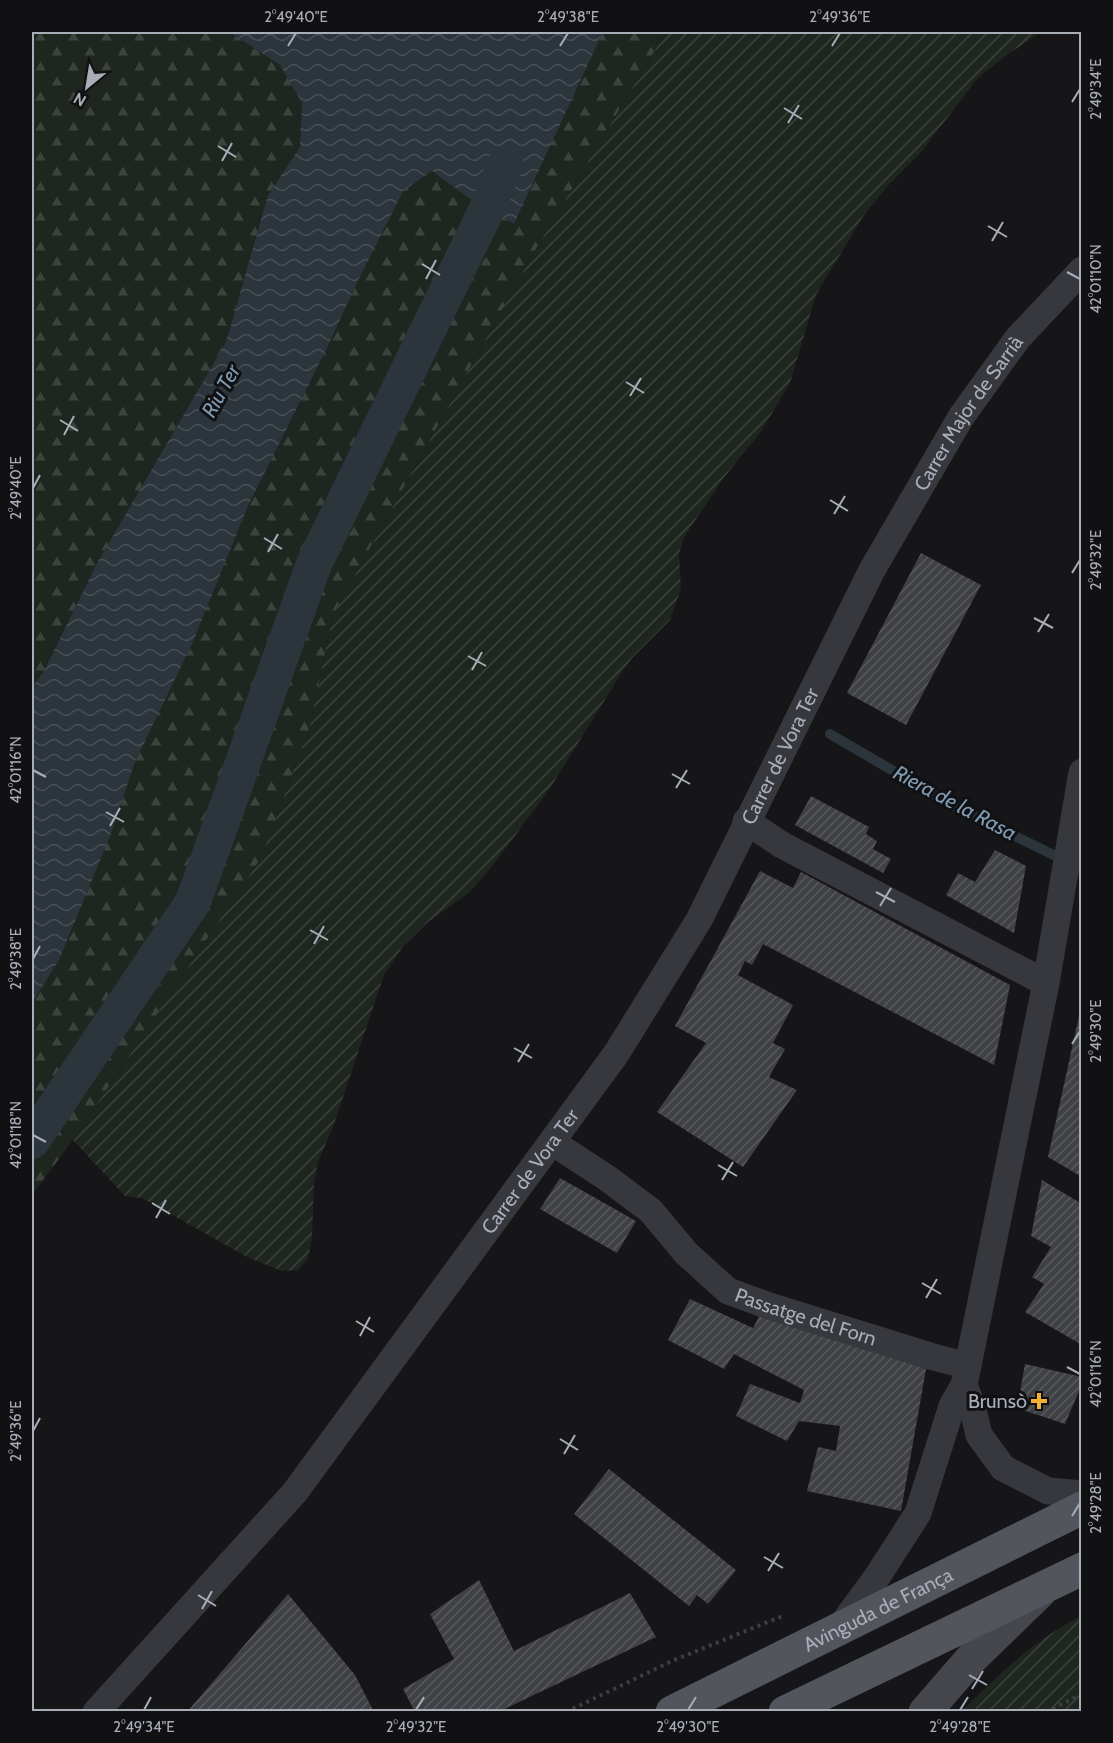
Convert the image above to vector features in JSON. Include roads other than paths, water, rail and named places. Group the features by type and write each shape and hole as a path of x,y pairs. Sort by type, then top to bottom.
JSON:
{"main road":[{"name":"Avinguda de França","path":"672,1712 1082,1508"},
{"path":"786,1712 1082,1569"}],"street":[{"name":"Carrer Major de Sarrià","path":"872,570 968,406 1018,338 1082,270"},
{"name":"Carrer de Vora Ter","path":"96,1712 295,1492 616,1054 699,920 872,570"},
{"path":"841,1626 878,1576 918,1513 952,1406 966,1376 1046,983 1082,772"},
{"path":"746,821 782,845 1046,983"},
{"name":"Passatge del Forn","path":"552,1142 607,1178 651,1211 686,1253 728,1291 919,1353 966,1376"},
{"path":"966,1376 979,1434 1003,1468 1048,1491 1082,1494"},
{"path":"925,1712 971,1659 1045,1588"}],"water":[{"name":"Riu Ter","path":"229,32 603,32 514,224 467,197 432,171 403,191 248,506 192,644 135,762 111,834 59,960 32,1003 32,687 44,671 96,565 226,342 268,195 300,147 302,103 280,65"}],"waterway":[{"path":"32,1141 193,902 314,564 487,209 506,163"},
{"name":"Riera de la Rasa","path":"830,734 950,804 1082,869"}],"place":[{"name":"Brunsò","path":"1039,1401"}]}
